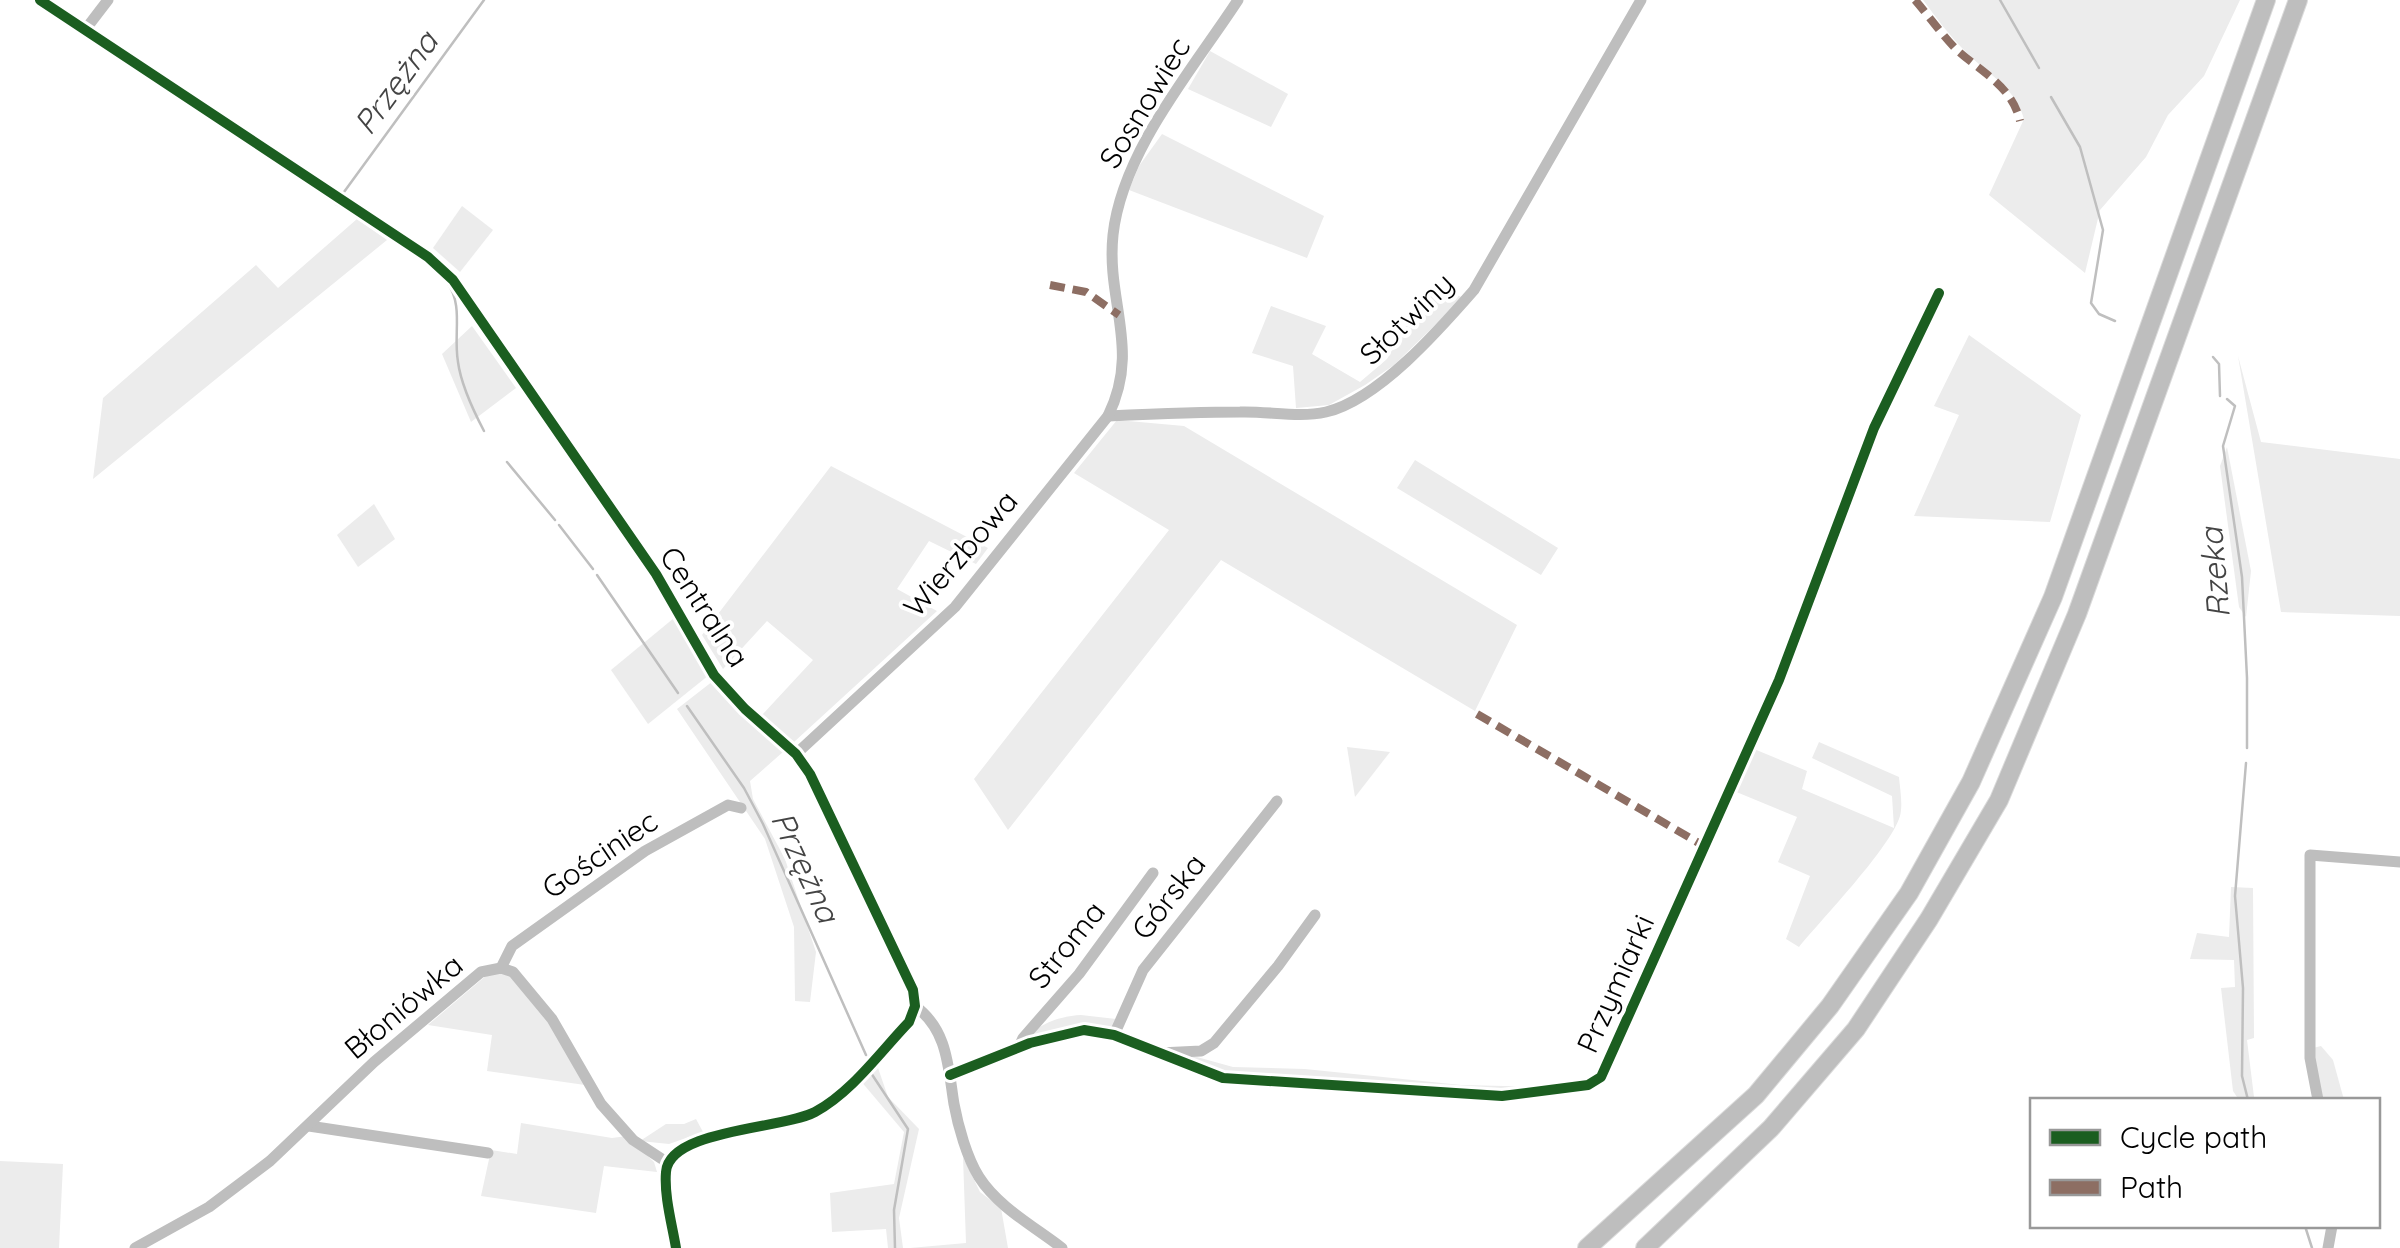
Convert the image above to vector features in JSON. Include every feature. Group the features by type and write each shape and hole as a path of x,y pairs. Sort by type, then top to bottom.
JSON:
{"highway":[{"path":"1587,1248 1756,1094 1830,1006 1909,893 1971,782 2053,597 2266,0"},
{"path":"1645,1248 1771,1128 1856,1028 1930,919 1999,800 2077,614 2298,2"}],"street":[{"name":"Centralna","path":"40,0 428,257 452,280 656,574 714,675 796,754 810,774 913,990 915,1006 937,1028 954,1108 979,1177 1006,1205 1062,1248"},
{"path":"85,30 108,0"},
{"name":"Sosnowiec","path":"1108,416 1122,380 1123,347 1113,237 1123,187 1160,118 1238,0"},
{"name":"Słotwiny","path":"1108,416 1310,414 1328,412 1368,392 1452,316 1474,290 1641,0"},
{"name":"Przymiarki","path":"950,1075 1072,1030 1114,1034 1223,1078 1502,1096 1588,1084 1601,1077 1779,680 1874,428 1938,294"},
{"name":"Wierzbowa","path":"796,754 955,607 1108,416"},
{"name":"Górska","path":"1114,1034 1143,970 1278,800"},
{"name":"Gościniec","path":"501,968 512,946 645,851 728,805 740,808"},
{"path":"2318,1098 2310,1058 2310,855 2400,862"},
{"name":"Stroma","path":"1020,1047 1023,1038 1079,974 1153,873"},
{"path":"1160,1054 1200,1052 1214,1043 1314,916"},
{"name":"Błoniówka","path":"135,1248 221,1198 270,1161 374,1062 490,969 513,972 552,1018 611,1115 633,1140 668,1163"},
{"path":"676,1248 666,1182 668,1163 680,1149 706,1138 803,1118 819,1110 843,1091 910,1022 915,1006"},
{"path":"309,1126 488,1153"}],"shaded area":[{"path":"1923,0 2240,0 2204,76 2168,115 2146,157 2100,210 2085,273 1989,195 2024,119 2007,89 1957,43"},
{"path":"1210,51 1288,94 1271,127 1188,89"},
{"path":"1162,134 1324,216 1307,258 1129,190 1139,166"},
{"path":"462,206 493,230 460,272 433,248"},
{"path":"357,219 387,240 93,479 103,398 256,265 278,288"},
{"path":"1439,285 1463,298 1394,365 1329,405 1296,408 1293,366 1252,353 1271,306 1326,326 1312,354 1360,382 1387,359 1404,329"},
{"path":"472,326 516,388 471,422 442,354"},
{"path":"1969,335 2081,415 2050,522 1914,516 1959,415 1934,406"},
{"path":"2238,356 2261,442 2400,459 2400,616 2281,612"},
{"path":"1117,420 1184,426 1517,625 1475,711 1221,560 1008,830 974,779 1169,530 1074,473"},
{"path":"2227,447 2251,571 2246,617 2239,607 2220,466"},
{"path":"1415,460 1558,548 1541,575 1397,488"},
{"path":"831,466 988,548 976,564 929,541 897,589 937,611 794,742 762,715 813,660 767,621 723,669 702,635"},
{"path":"374,504 395,539 358,567 337,535"},
{"path":"674,618 709,675 648,724 611,670"},
{"path":"713,681 783,752 750,781 753,799 785,859 816,952 810,1002 795,1001 794,927 765,839 677,709"},
{"path":"1819,742 1899,777 1901,812 1894,829 1884,846 1799,947 1786,939 1810,876 1778,862 1797,817 1734,791 1754,749 1807,771 1802,789 1894,828 1892,796 1812,758"},
{"path":"1347,747 1390,752 1355,797"},
{"path":"2231,887 2253,888 2254,1038 2247,1040 2254,1097 2237,1097 2233,1091 2221,988 2235,987 2234,960 2190,959 2197,933 2229,937"},
{"path":"509,973 545,1015 585,1085 487,1071 492,1035 428,1025 488,974"},
{"path":"1081,1015 1116,1019 1111,1030 1079,1027 1027,1040 1051,1021"},
{"path":"2321,1046 2333,1060 2343,1098 2322,1098 2313,1048"},
{"path":"1167,1054 1233,1067 1305,1069 1461,1085 1544,1087 1497,1092 1224,1074"},
{"path":"877,1065 888,1097 919,1129 899,1218 903,1248 888,1248 886,1229 832,1232 830,1193 894,1184 904,1132 860,1080"},
{"path":"696,1119 703,1132 669,1144 640,1141 666,1124"},
{"path":"521,1123 612,1138 627,1136 654,1162 657,1172 604,1166 596,1213 481,1196 491,1150 517,1154"},
{"path":"963,1157 980,1192 1001,1208 1008,1248 910,1248 966,1243"},
{"path":"0,1161 63,1164 59,1248 0,1248"}],"waterway":[{"name":"Przężna","path":"344,192 484,0"},
{"name":"Rzeka","path":"2000,0 2039,68"},
{"name":"Rzeka","path":"2051,97 2080,147 2103,230 2091,303 2099,314 2115,321"},
{"name":"Przężna","path":"336,204 352,213"},
{"name":"Przężna","path":"447,282 457,310 460,371 484,431"},
{"name":"Rzeka","path":"2213,357 2219,364 2220,396"},
{"name":"Rzeka","path":"2227,399 2235,406 2223,446 2242,577 2247,748"},
{"name":"Przężna","path":"507,462 555,520"},
{"name":"Przężna","path":"559,525 593,569"},
{"name":"Przężna","path":"597,575 678,693"},
{"name":"Przężna","path":"687,706 744,788 763,824 866,1055"},
{"name":"Rzeka","path":"2246,763 2235,896 2243,988 2242,1076 2248,1098"},
{"name":"Przężna","path":"871,1073 908,1129 894,1210 895,1248"},
{"name":"Rzeka","path":"2306,1228 2312,1248"}],"marked path":[{"path":"1915,0 1957,50 2003,89 2020,121"},
{"path":"1050,285 1086,292 1119,315"},
{"path":"1477,714 1704,846"}],"cycle path":[{"path":"40,0 428,257 453,280 656,574 714,675 796,754 810,774 913,990 915,1006 909,1022 829,1104 800,1118 706,1139 672,1158 666,1181 676,1248"},
{"path":"950,1075 1030,1043 1084,1030 1114,1035 1223,1078 1502,1096 1588,1085 1601,1077 1779,680 1874,428 1939,293"}]}
